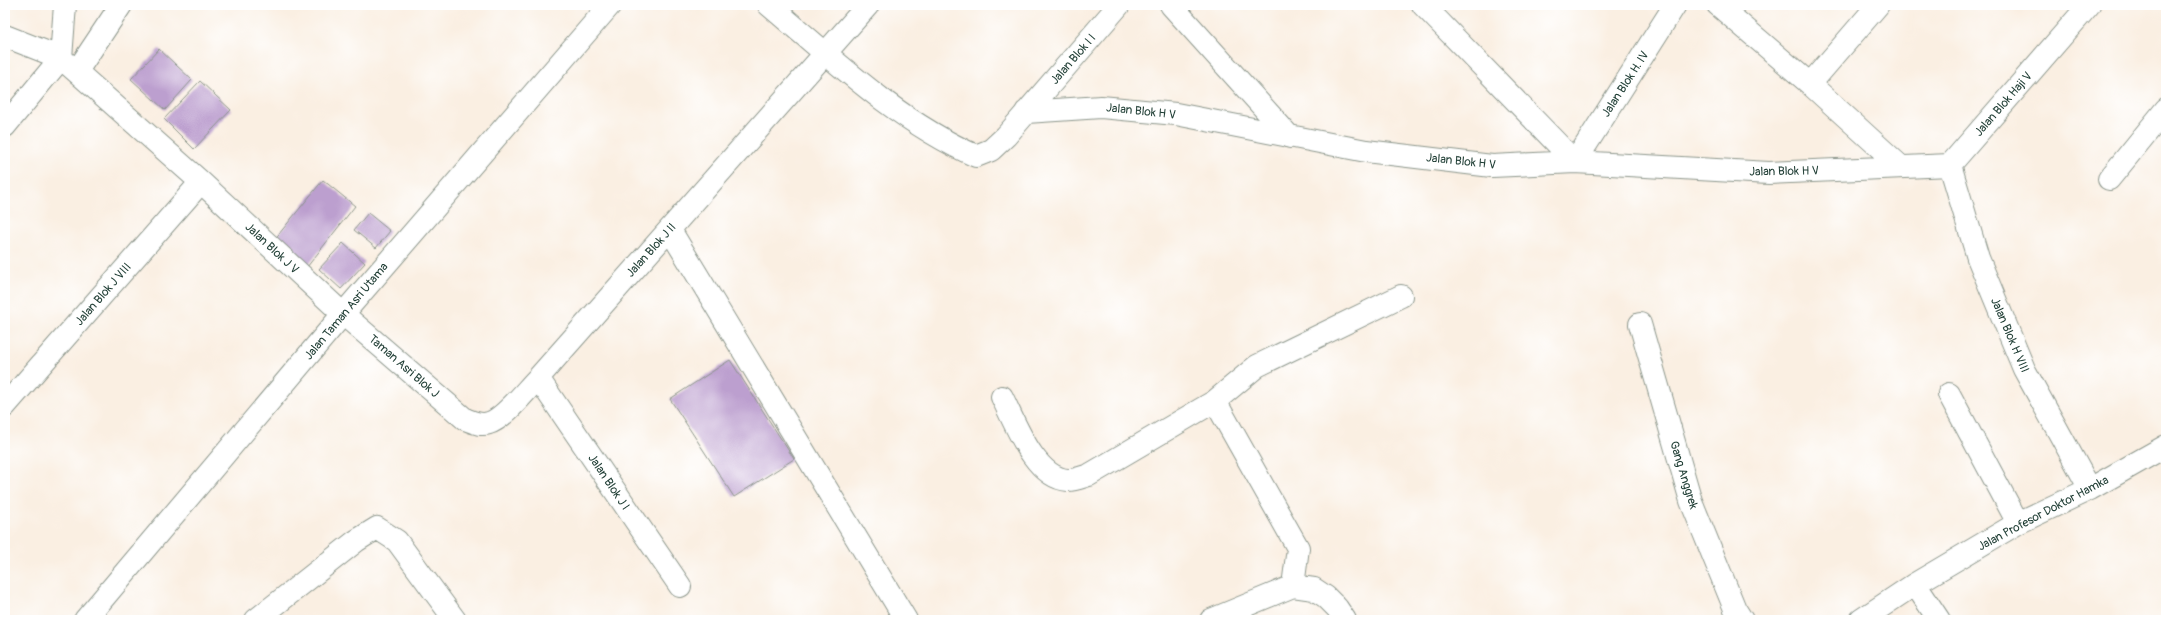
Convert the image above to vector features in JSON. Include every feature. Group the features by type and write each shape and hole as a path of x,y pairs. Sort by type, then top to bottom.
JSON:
{"street":[{"path":"65,5 69,65"},
{"path":"5,126 69,65 121,5"},
{"name":"Jalan Taman Asri Utama","path":"85,620 344,314 610,5"},
{"name":"Jalan Blok I I","path":"769,5 872,92 944,142 976,156 991,150 1120,5"},
{"name":"Jalan Blok J II","path":"465,419 477,424 490,423 501,416 538,378 868,5"},
{"path":"1171,5 1290,137"},
{"path":"1423,5 1575,162"},
{"name":"Jalan Blok H. IV","path":"1575,162 1675,5"},
{"path":"1718,5 1810,84 1900,166 1951,168"},
{"path":"1810,84 1878,5"},
{"name":"Jalan Blok Haji V","path":"1951,168 2089,5"},
{"path":"5,36 69,65"},
{"name":"Jalan Blok J V","path":"69,65 201,182 344,314"},
{"name":"Jalan Blok H V","path":"1026,112 1101,107 1176,114 1366,151 1492,166 1575,162 1769,173 1900,166"},
{"path":"2109,179 2166,109"},
{"name":"Jalan Blok H VIII","path":"1951,168 1978,258 2024,368 2090,490"},
{"name":"Jalan Blok J VIII","path":"5,406 201,182"},
{"path":"670,230 906,620"},
{"path":"1002,397 1037,462 1046,472 1067,480 1075,480 1089,475 1215,401 1257,366 1401,296"},
{"name":"Taman Asri Blok J","path":"344,314 465,419"},
{"name":"Gang Anggrek","path":"1640,324 1691,501 1735,610 1742,620"},
{"name":"Jalan Blok J I","path":"538,378 680,586"},
{"path":"1949,394 2018,523"},
{"path":"1215,401 1298,548 1293,586"},
{"name":"Jalan Profesor Doktor Hamka","path":"1861,620 1915,584 2018,523 2090,490 2166,446"},
{"path":"256,620 356,541 377,528 397,541 455,620"},
{"path":"1915,584 1939,620"},
{"path":"1211,620 1293,586 1314,589 1326,597 1337,608 1344,620"}],"building":[{"path":"159,49 192,80 165,110 131,79"},
{"path":"200,81 231,110 194,149 164,119"},
{"path":"323,180 355,206 307,267 274,240"},
{"path":"368,213 390,231 376,248 354,230"},
{"path":"343,243 365,263 341,289 319,269"},
{"path":"730,360 794,459 734,497 670,399"}]}
